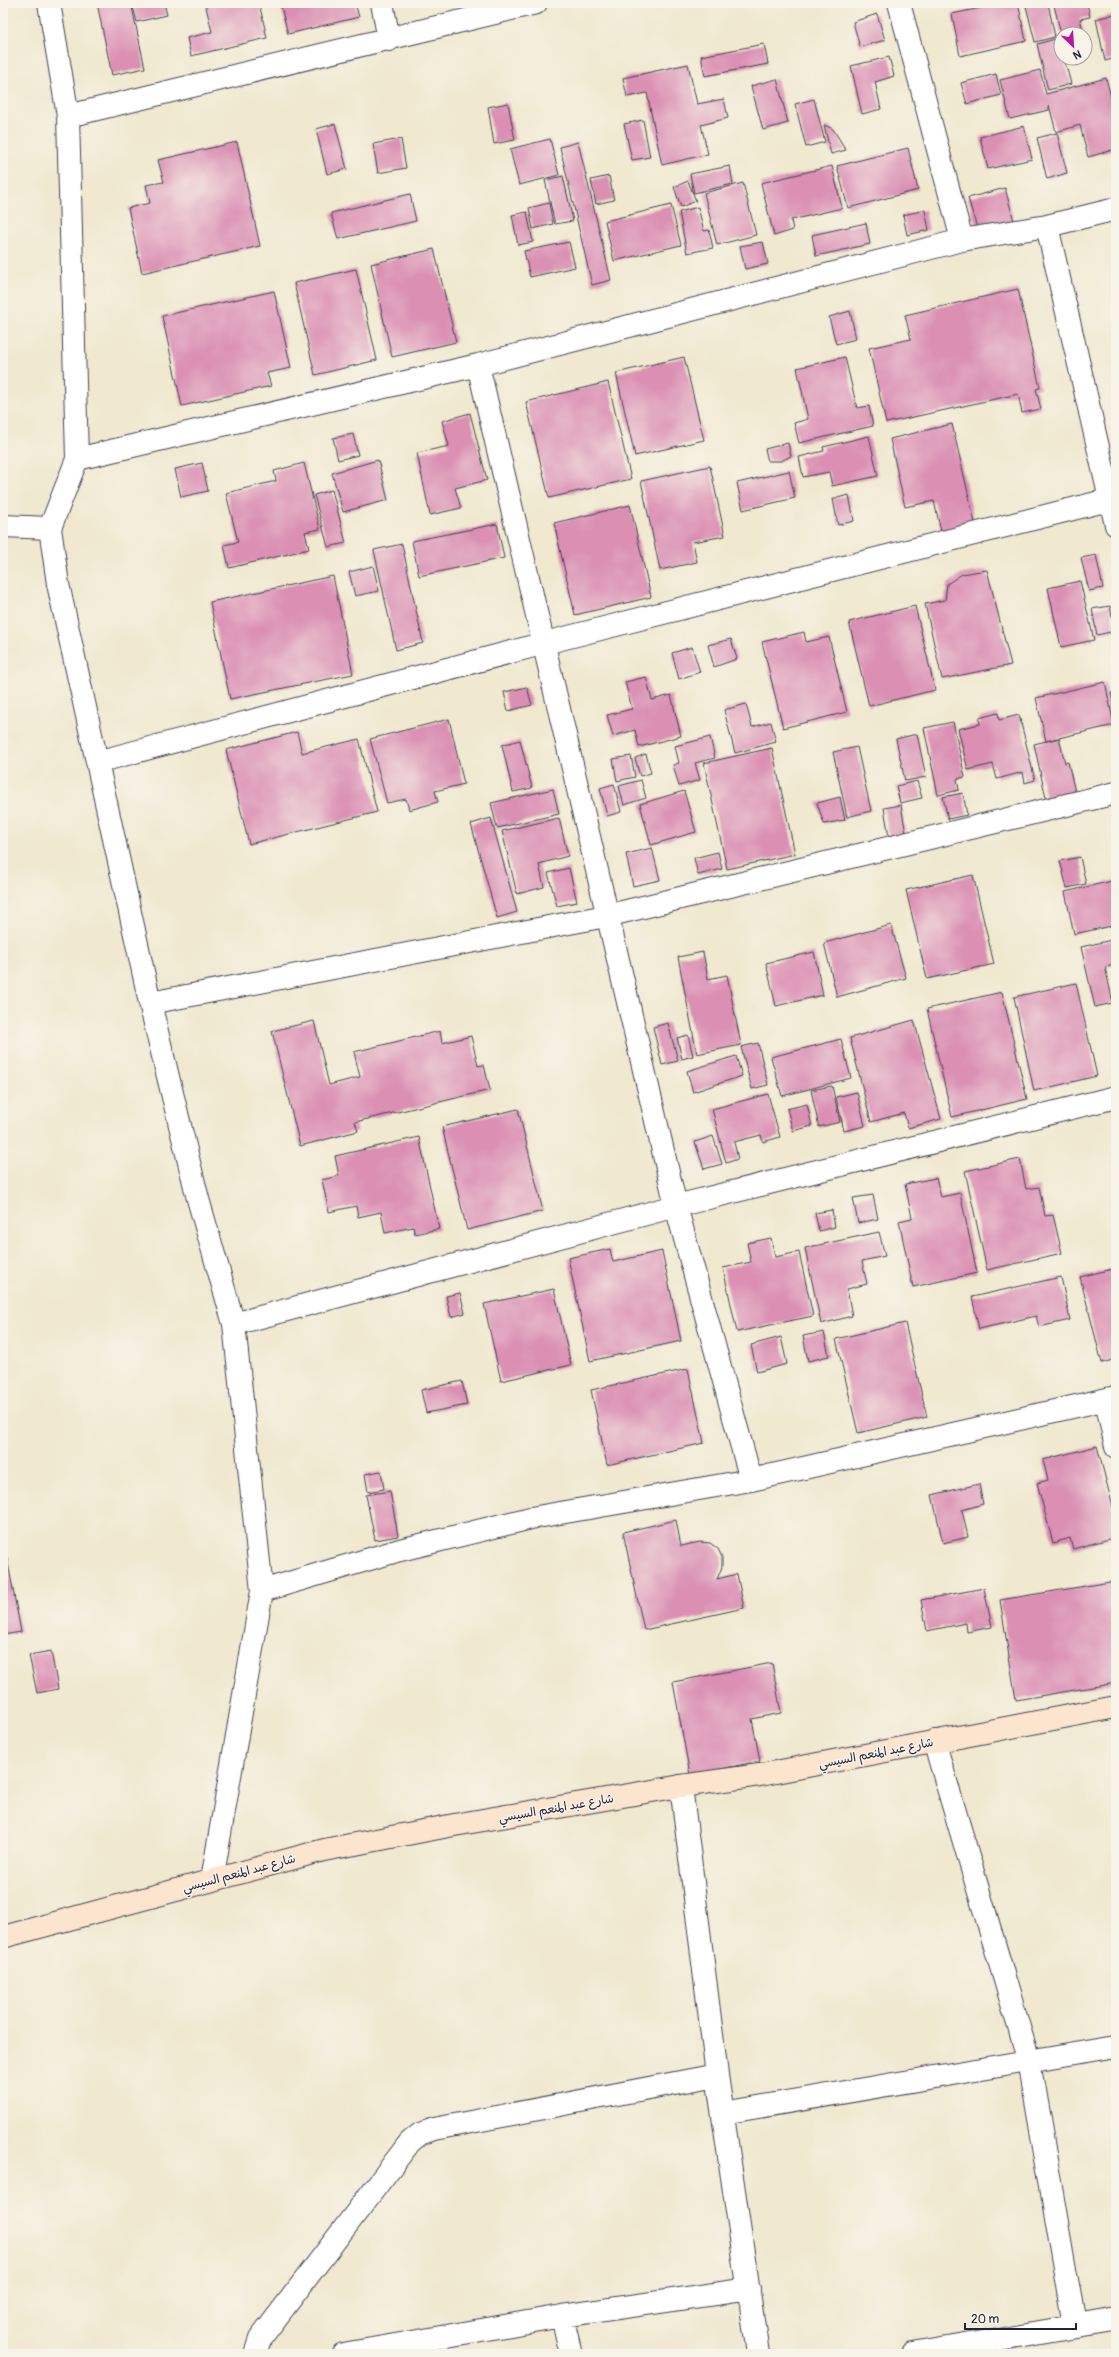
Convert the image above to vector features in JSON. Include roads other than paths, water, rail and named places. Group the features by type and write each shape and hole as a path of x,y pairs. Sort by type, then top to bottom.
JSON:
{"street":[{"path":"48,3 68,116 77,459 50,528 58,584 150,1003 198,1199 234,1324 262,1591 212,1880"},
{"path":"382,3 389,40"},
{"path":"68,116 389,40 536,3"},
{"path":"899,3 962,240"},
{"path":"77,459 478,365 962,240 1046,226 1116,209"},
{"path":"1046,226 1113,499 1116,525"},
{"path":"478,365 545,643 606,916 676,1206 751,1480"},
{"path":"97,762 545,643 1113,499"},
{"path":"3,526 50,528"},
{"path":"150,1003 606,916 1116,794"},
{"path":"234,1324 676,1206 1116,1097"},
{"path":"262,1591 400,1550 531,1518 751,1480 1111,1398 1116,1446"},
{"name":"شارع عبد المنعم السيسي","path":"3,1937 324,1850 454,1825 681,1786 760,1776 1116,1707"},
{"path":"934,1742 1029,2061 1075,2326"},
{"path":"681,1786 717,2075 758,2354"},
{"path":"723,2113 1116,2046"},
{"path":"255,2354 260,2339 410,2142 420,2134 717,2075"},
{"path":"343,2354 562,2316 749,2289"},
{"path":"562,2316 571,2354"},
{"path":"912,2354 1116,2319"}]}
